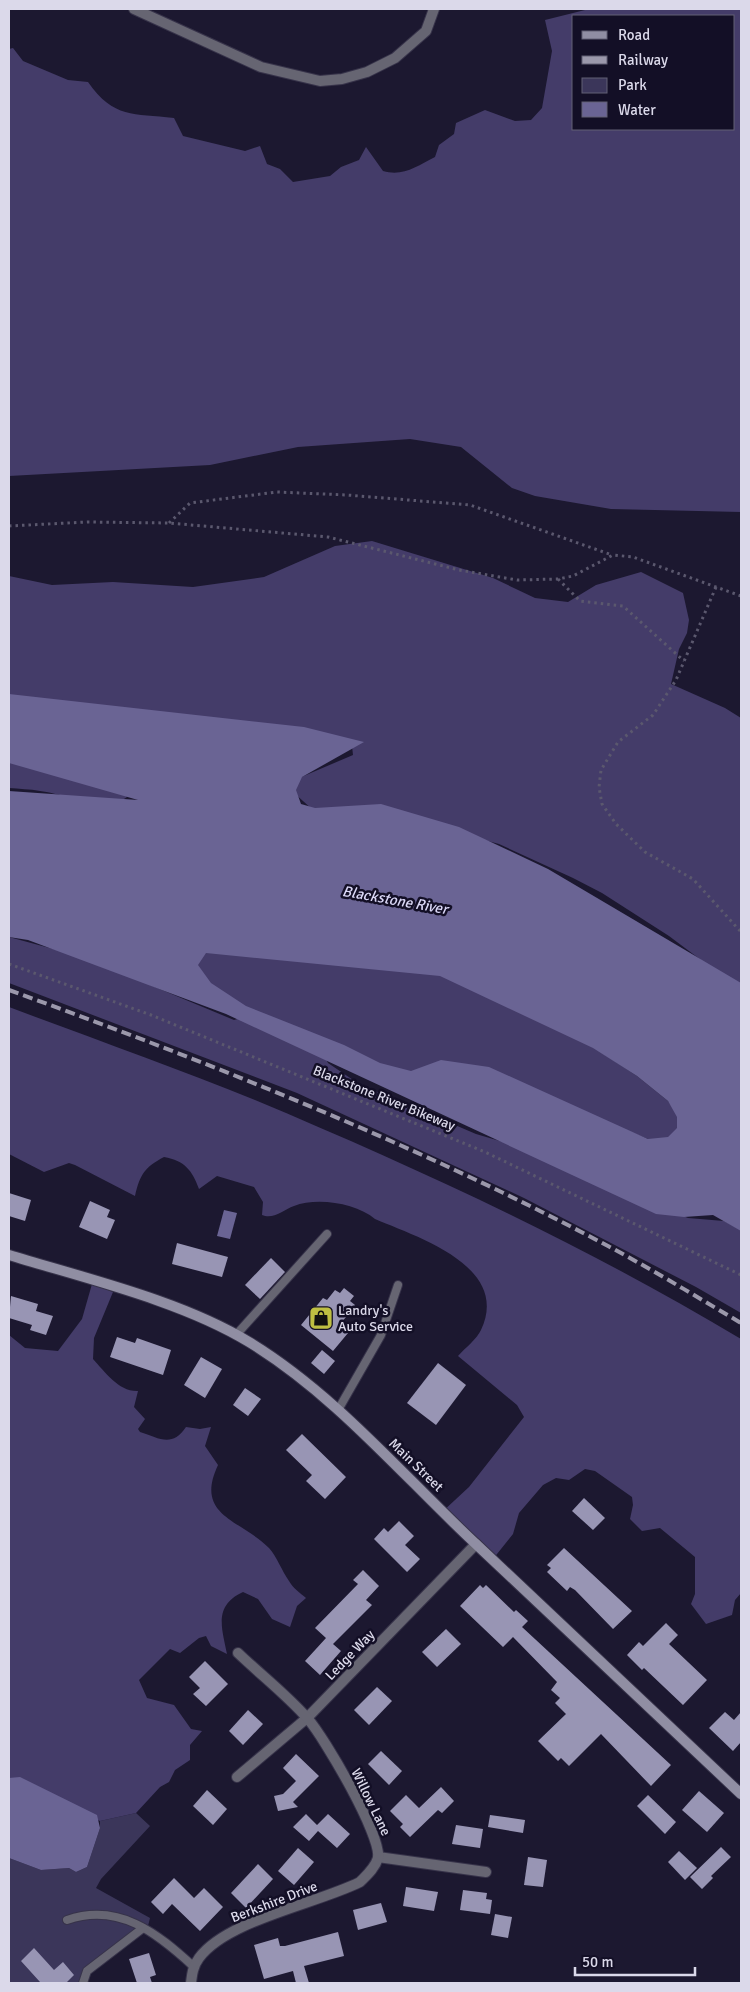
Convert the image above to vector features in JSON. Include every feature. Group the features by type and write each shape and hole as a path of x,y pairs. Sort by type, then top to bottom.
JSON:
{"street":[{"path":"134,9 261,67 320,82 342,79 368,72 396,58 426,32 434,9"},
{"name":"Main Street","path":"9,1255 157,1302 236,1335 274,1358 338,1410 476,1544 741,1794"},
{"name":"Ledge Way","path":"237,1777 308,1718 476,1544"},
{"path":"238,1653 308,1718"},
{"name":"Willow Lane","path":"308,1718 353,1792 375,1837 378,1857 486,1872"},
{"name":"Berkshire Drive","path":"191,1983 194,1967 204,1952 217,1941 232,1932 360,1882 370,1873 378,1857"}],"lane":[{"path":"236,1335 327,1234"},
{"path":"338,1410 381,1335 398,1285"},
{"path":"67,1920 96,1913 114,1915 143,1928 171,1946 194,1967"},
{"path":"83,1983 87,1971 143,1928"}],"path":[{"path":"169,523 190,503 277,492 470,505 613,555 633,558 741,596"},
{"path":"9,526 87,522 169,523 328,537 460,570 518,580 558,579 574,576 613,555"},
{"path":"558,579 580,601 623,606 684,661"},
{"path":"716,587 676,680 653,715 618,742 601,770 599,787 602,804 616,824 645,852 693,878 741,932"},
{"name":"Blackstone River Bikeway","path":"9,964 151,1015 485,1152 741,1275"}],"green space":[{"path":"136,1813 150,1826 101,1879 96,1888 150,1918 147,1930 89,1973 88,1983 9,1983 9,1858 41,1870 69,1868 76,1872 87,1867 100,1828 100,1821"}],"shaded area":[{"path":"589,9 741,9 741,512 611,509 535,496 512,488 461,447 410,439 298,447 210,465 9,476 9,49 13,48 23,61 68,80 88,82 107,103 125,112 174,118 183,136 245,151 260,146 267,164 280,169 293,182 330,176 341,167 359,160 366,147 383,171 397,173 410,170 435,157 439,145 454,134 456,123 485,110 515,121 531,120 542,108 552,51 545,20"},
{"path":"372,541 493,578 535,598 568,602 596,585 641,572 683,593 689,620 687,633 679,649 671,684 725,708 741,718 741,1002 701,960 669,936 602,893 499,844 440,828 313,810 293,792 299,778 353,755 352,746 9,706 9,576 52,585 113,582 193,587 264,577 335,546"},
{"path":"9,760 124,792 127,797 119,801 97,802 36,790 9,788"},
{"path":"9,937 116,966 150,985 234,1020 247,1016 170,953 199,943 434,970 570,1032 637,1076 668,1101 686,1125 682,1139 648,1139 621,1128 321,1049 328,1063 359,1084 476,1134 517,1146 688,1218 724,1221 741,1230 741,1313 696,1287 524,1198 297,1093 9,983"},
{"path":"9,1007 225,1088 380,1154 563,1241 623,1272 741,1339 741,1593 735,1600 732,1615 706,1624 691,1604 695,1594 695,1557 660,1528 642,1531 630,1519 633,1505 632,1497 595,1471 585,1469 569,1480 556,1478 543,1485 519,1513 513,1534 493,1559 441,1513 469,1487 524,1417 517,1405 458,1356 481,1330 487,1308 483,1288 472,1272 455,1257 435,1245 347,1205 325,1202 303,1203 274,1215 262,1215 263,1202 254,1187 217,1176 199,1189 187,1167 177,1161 164,1157 152,1164 144,1172 135,1196 69,1163 44,1172 9,1154"},
{"path":"92,1284 113,1292 94,1338 93,1359 119,1385 138,1391 134,1407 145,1419 138,1429 140,1432 165,1440 176,1437 186,1427 200,1429 211,1427 205,1446 218,1465 212,1482 212,1495 216,1506 224,1515 269,1548 291,1584 306,1598 297,1606 290,1627 272,1619 258,1599 243,1592 233,1598 223,1611 222,1627 227,1654 211,1646 206,1636 199,1638 180,1653 170,1649 139,1680 147,1698 174,1705 191,1729 202,1731 190,1745 190,1760 175,1770 169,1782 160,1787 136,1813 100,1821 9,1780 9,1335 25,1348 58,1351 82,1319"}],"water":[{"name":"Blackstone River","path":"9,694 304,727 364,742 302,777 296,790 301,804 315,808 381,804 459,827 548,869 741,983 741,1231 713,1215 684,1217 656,1214 226,1014 28,940 9,937 9,791 138,800 9,763","holes":["206,953 440,976 593,1048 637,1076 668,1101 677,1117 677,1128 668,1137 648,1139 489,1067 441,1060 411,1071 380,1063 344,1045 246,1006 211,983 198,965"]},
{"path":"224,1210 237,1213 230,1239 217,1236"},
{"path":"20,1777 97,1815 100,1828 87,1867 76,1872 69,1868 41,1870 9,1858 9,1778"}],"building":[{"path":"9,1193 31,1200 25,1221 9,1216"},
{"path":"90,1201 110,1210 107,1217 115,1220 107,1239 79,1227"},
{"path":"177,1243 228,1257 222,1277 172,1264"},
{"path":"271,1258 285,1272 260,1299 245,1285"},
{"path":"344,1288 354,1296 350,1301 355,1305 339,1326 348,1333 333,1351 301,1325 323,1298 327,1300 335,1290 340,1293"},
{"path":"11,1296 38,1304 36,1311 53,1316 46,1335 30,1330 32,1325 9,1318"},
{"path":"117,1337 135,1343 137,1338 171,1350 163,1375 110,1357"},
{"path":"322,1350 335,1361 324,1374 311,1363"},
{"path":"201,1357 222,1369 205,1398 184,1385"},
{"path":"438,1363 466,1385 436,1425 407,1403"},
{"path":"245,1388 261,1399 248,1416 233,1405"},
{"path":"302,1434 346,1477 325,1499 306,1481 312,1475 286,1450"},
{"path":"584,1498 605,1518 593,1530 572,1511"},
{"path":"399,1521 414,1536 405,1545 420,1559 407,1572 374,1539 384,1528 388,1532"},
{"path":"564,1548 632,1611 613,1629 575,1590 570,1587 567,1591 547,1572 551,1568 547,1565"},
{"path":"363,1570 379,1586 366,1600 372,1605 333,1644 341,1651 320,1675 305,1661 326,1638 315,1628 358,1584 353,1580"},
{"path":"480,1585 483,1588 486,1585 514,1612 516,1610 528,1621 522,1627 671,1765 651,1786 601,1734 569,1766 561,1758 558,1761 538,1741 566,1714 555,1703 560,1698 551,1690 557,1682 513,1637 503,1647 460,1606"},
{"path":"666,1623 678,1635 669,1644 707,1680 683,1705 644,1668 642,1670 627,1655 639,1642 643,1646"},
{"path":"446,1629 461,1644 437,1667 422,1652"},
{"path":"205,1661 228,1684 206,1706 193,1694 200,1688 189,1677"},
{"path":"377,1687 392,1701 369,1725 354,1710"},
{"path":"248,1710 263,1724 243,1745 229,1731"},
{"path":"725,1712 734,1720 741,1712 741,1742 733,1751 709,1728"},
{"path":"381,1751 402,1771 389,1785 368,1764"},
{"path":"296,1754 319,1776 293,1802 298,1807 278,1811 274,1796 283,1794 296,1781 283,1768"},
{"path":"441,1787 454,1801 442,1813 438,1810 410,1837 400,1827 403,1824 390,1811 406,1795 419,1808"},
{"path":"207,1790 227,1809 213,1825 193,1806"},
{"path":"699,1791 724,1813 707,1832 682,1810"},
{"path":"648,1795 676,1822 665,1834 637,1806"},
{"path":"306,1814 317,1825 328,1814 350,1834 337,1848 318,1831 309,1841 293,1827"},
{"path":"490,1815 525,1820 523,1833 488,1827"},
{"path":"456,1825 483,1829 480,1848 452,1844"},
{"path":"721,1847 731,1857 711,1876 713,1878 702,1889 690,1877"},
{"path":"298,1848 314,1862 294,1885 278,1871"},
{"path":"679,1851 697,1868 685,1880 668,1862"},
{"path":"528,1857 547,1860 543,1887 524,1885"},
{"path":"258,1864 273,1879 246,1908 231,1893"},
{"path":"174,1878 194,1898 204,1888 223,1907 200,1931 172,1904 163,1914 151,1902"},
{"path":"406,1887 438,1892 434,1911 403,1906"},
{"path":"463,1890 487,1893 486,1899 492,1900 490,1914 460,1910"},
{"path":"381,1903 387,1922 358,1930 353,1910"},
{"path":"495,1914 512,1917 508,1938 491,1935"},
{"path":"338,1932 344,1956 304,1966 309,1983 296,1983 293,1971 264,1979 254,1945 278,1938 280,1946 285,1946"},
{"path":"34,1948 54,1970 63,1962 74,1975 66,1983 38,1983 40,1982 21,1961"},
{"path":"149,1953 156,1975 150,1977 152,1983 137,1983 129,1959"}],"railway":[{"path":"9,990 238,1077 462,1173 608,1246 741,1323"}],"place":[{"name":"Landry's Auto Service","path":"321,1318"}]}
